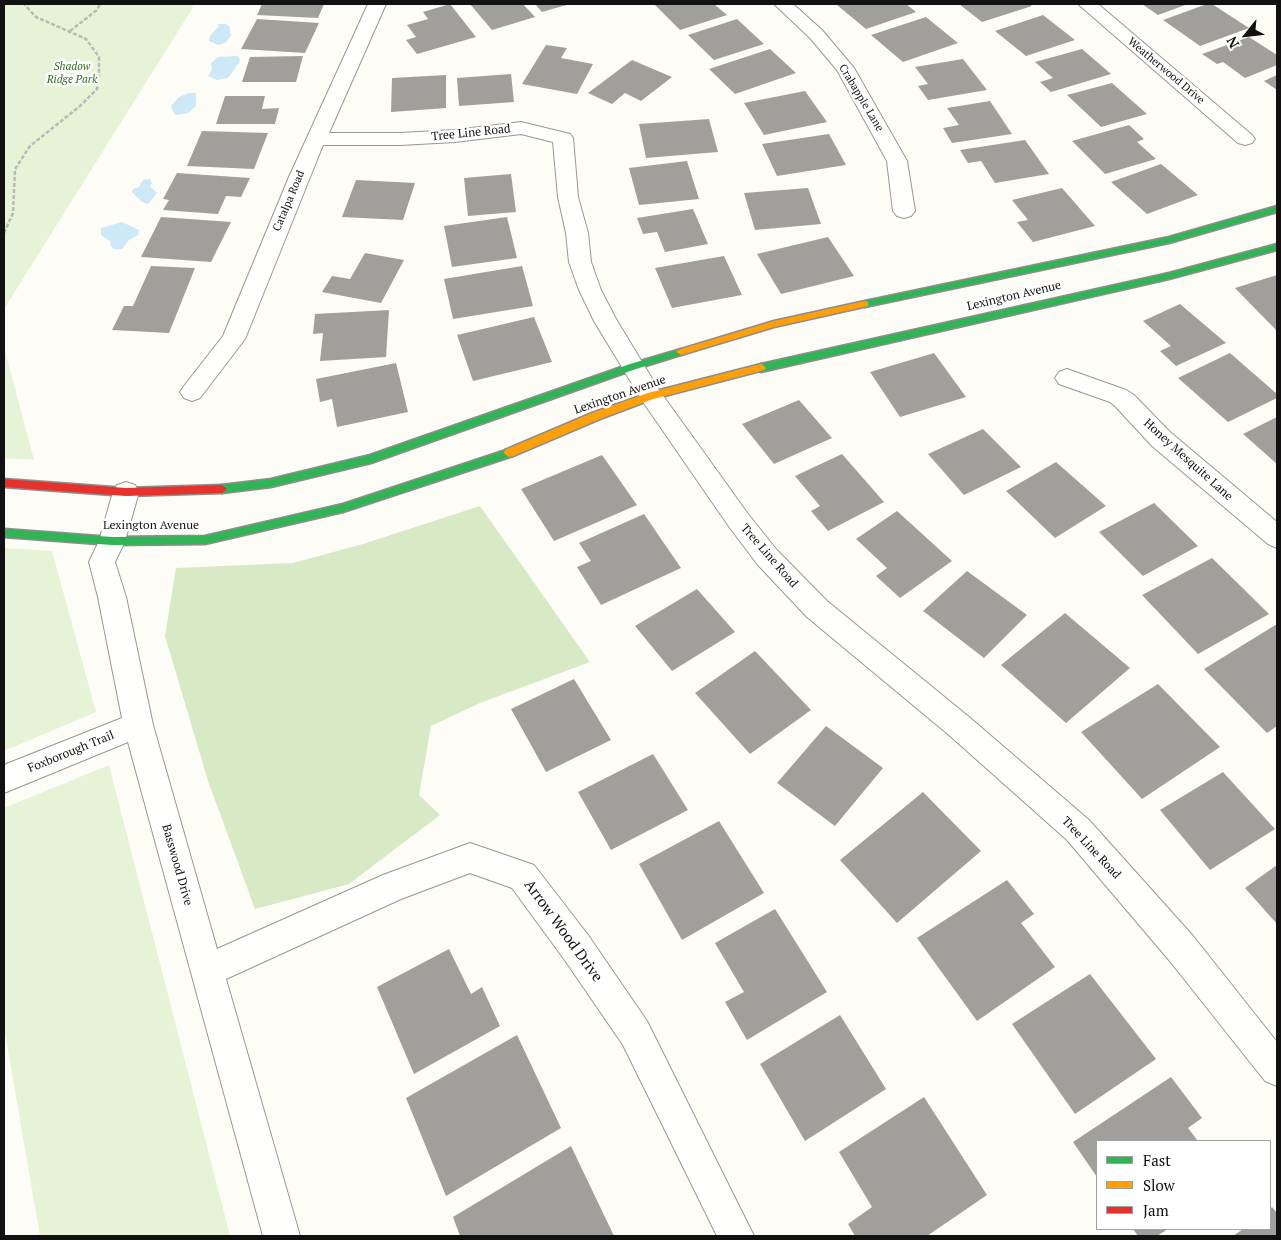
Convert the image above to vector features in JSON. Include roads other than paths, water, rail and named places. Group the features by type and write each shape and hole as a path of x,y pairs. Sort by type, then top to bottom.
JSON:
{"street":[{"name":"Catalpa Road","path":"192,392 233,339 317,139 377,4"},
{"name":"Crabapple Lane","path":"784,4 816,34 845,68 878,124 897,161 904,212"},
{"name":"Weatherwood Drive","path":"1087,4 1198,97 1245,140"},
{"name":"Tree Line Road","path":"317,139 400,139 455,136 521,128 563,138 568,197 577,233 580,262 590,290 605,322 651,396 739,521 767,556 817,609 959,726 1078,830 1181,948 1277,1069"},
{"name":"Lexington Avenue","path":"4,483 126,492 226,490 271,483 371,459 633,366 774,324 1025,269 1169,240 1277,209"},
{"name":"Lexington Avenue","path":"4,533 112,541 205,540 343,508 498,458 596,416 651,396 790,360 1169,276 1277,247"},
{"name":"Honey Mesquite Lane","path":"1068,378 1118,396 1125,401 1161,439 1277,537"},
{"name":"Basswood Drive","path":"126,492 112,541 102,562 112,597 138,725 281,1236"},
{"name":"Foxborough Trail","path":"4,779 138,725"},
{"name":"Arrow Wood Drive","path":"206,971 394,886 470,858 524,876 576,947 635,1034 736,1236"}],"water":[{"path":"217,24 226,24 230,27 230,34 232,35 225,43 218,45 209,41 210,36 219,26"},
{"path":"237,56 240,59 239,63 228,78 217,80 208,76 212,69 211,63 218,57"},
{"path":"189,93 196,93 196,106 188,113 175,115 171,106 179,97"},
{"path":"150,179 152,183 150,186 157,193 148,204 142,202 132,192 133,189 139,187 143,180"},
{"path":"122,222 139,230 138,235 129,240 122,249 114,249 110,245 111,242 101,235 101,228"}],"park label":[{"name":"Shadow Ridge Park","path":"72,73"}]}
